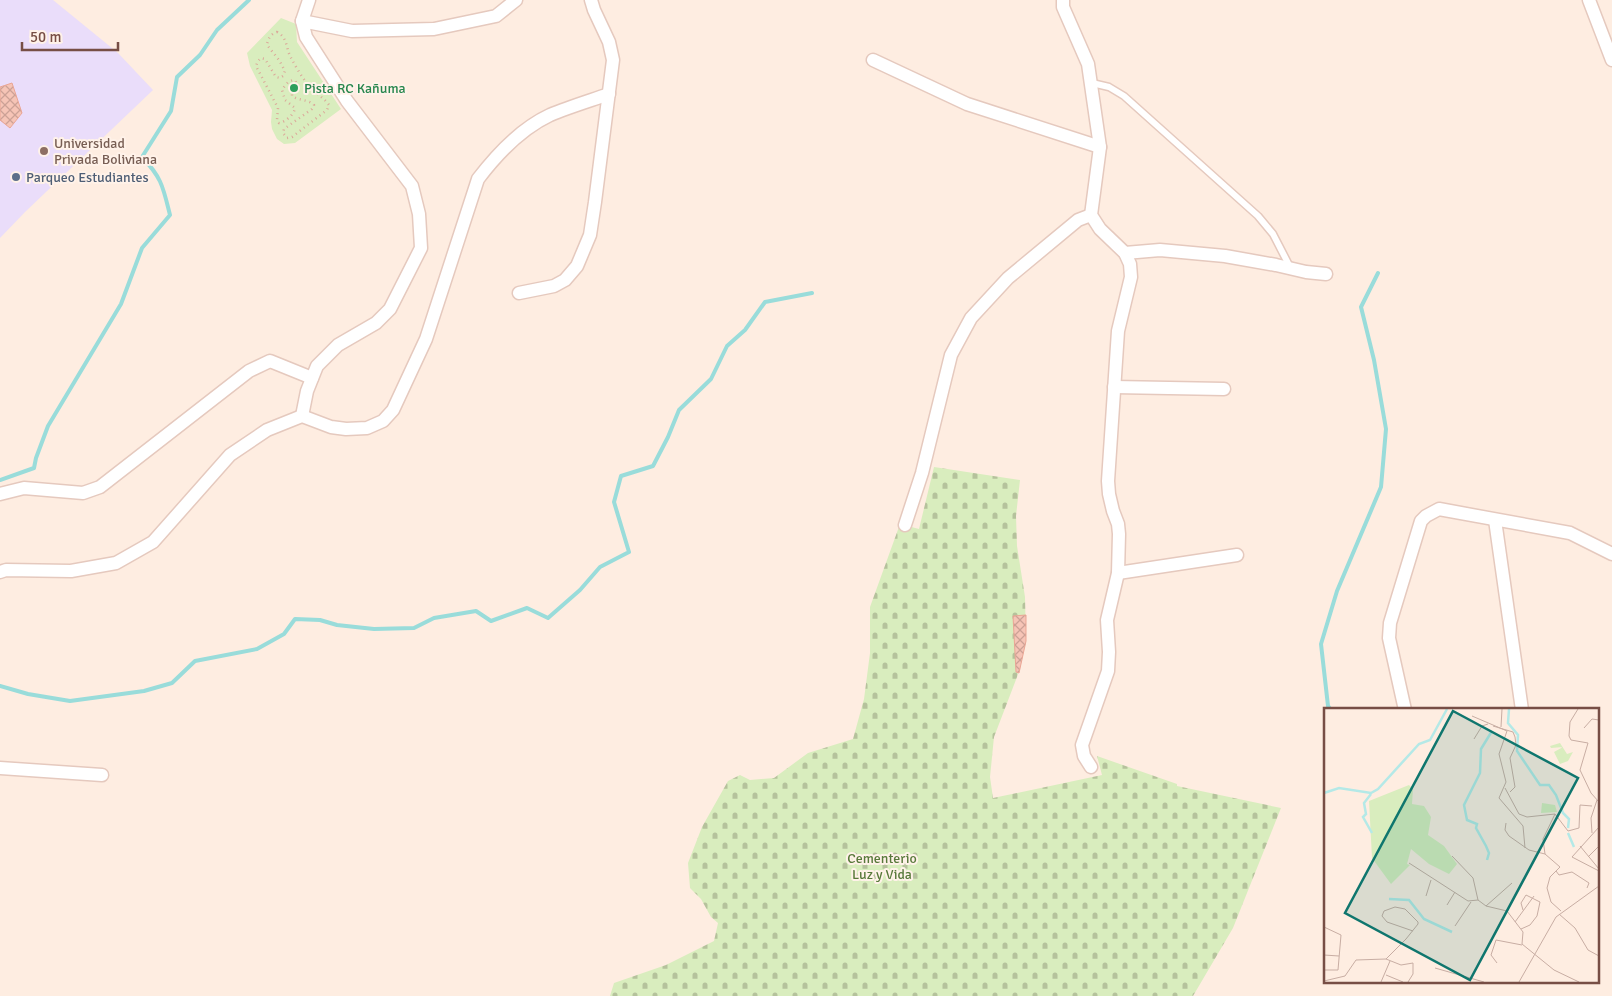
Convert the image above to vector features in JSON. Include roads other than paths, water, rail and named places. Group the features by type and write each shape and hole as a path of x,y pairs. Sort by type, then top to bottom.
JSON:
{"street":[{"path":"302,416 307,391 317,366 338,345 376,323 390,309 421,248 419,214 412,186 347,101 306,37 302,21 309,0"},
{"path":"302,21 352,31 434,30 496,16 516,0"},
{"path":"519,293 554,286 565,280 577,266 590,235 613,60 609,42 591,0"},
{"path":"1064,0 1063,7 1082,48 1092,83 1100,147 1091,215 1100,229 1125,253 1130,264 1131,277 1118,330 1108,481 1113,511 1118,524 1118,573 1107,620 1110,652 1108,671 1082,745 1084,756 1091,767"},
{"path":"1589,0 1612,60"},
{"path":"873,60 966,104 1100,147"},
{"path":"0,572 6,570 72,571 116,563 153,542 230,455 267,430 302,416 331,428 346,429 367,428 384,421 393,410 426,339 478,179 493,158 518,136 549,116 609,94"},
{"path":"905,525 922,473 951,355 971,318 1008,278 1078,220 1091,215"},
{"path":"1125,253 1160,250 1225,256 1306,272 1326,274"},
{"path":"0,494 24,488 83,493 100,486 250,372 270,361 312,378"},
{"path":"1114,387 1224,389"},
{"path":"1405,708 1389,638 1390,623 1421,521 1426,516 1438,509 1570,533 1612,554"},
{"path":"1495,520 1522,708"},
{"path":"1118,573 1237,555"},
{"path":"0,768 102,775"}],"lane":[{"path":"1092,83 1109,87 1124,96 1258,216 1273,234 1290,269"}],"waterway":[{"path":"0,480 34,468 48,426 121,304 142,248 170,215 161,183 142,157 171,111 177,77 200,55 217,30 249,0"},
{"path":"1330,708 1321,644 1337,591 1381,487 1386,429 1374,360 1361,307 1378,273"},
{"path":"0,686 28,694 70,701 144,691 172,683 195,661 257,649 284,634 295,619 320,620 337,625 374,629 414,628 434,618 476,611 491,621 527,608 548,618 580,590 600,567 629,552 614,502 621,476 653,466 679,410 711,379 727,346 745,330 765,302 812,293"}],"place":[{"name":"Pista RC Kañuma","path":"294,88"},
{"name":"Universidad Privada Boliviana","path":"44,151"},
{"name":"Parqueo Estudiantes","path":"16,177"}],"park label":[{"name":"Cementerio Luz y Vida","path":"882,866"}]}
